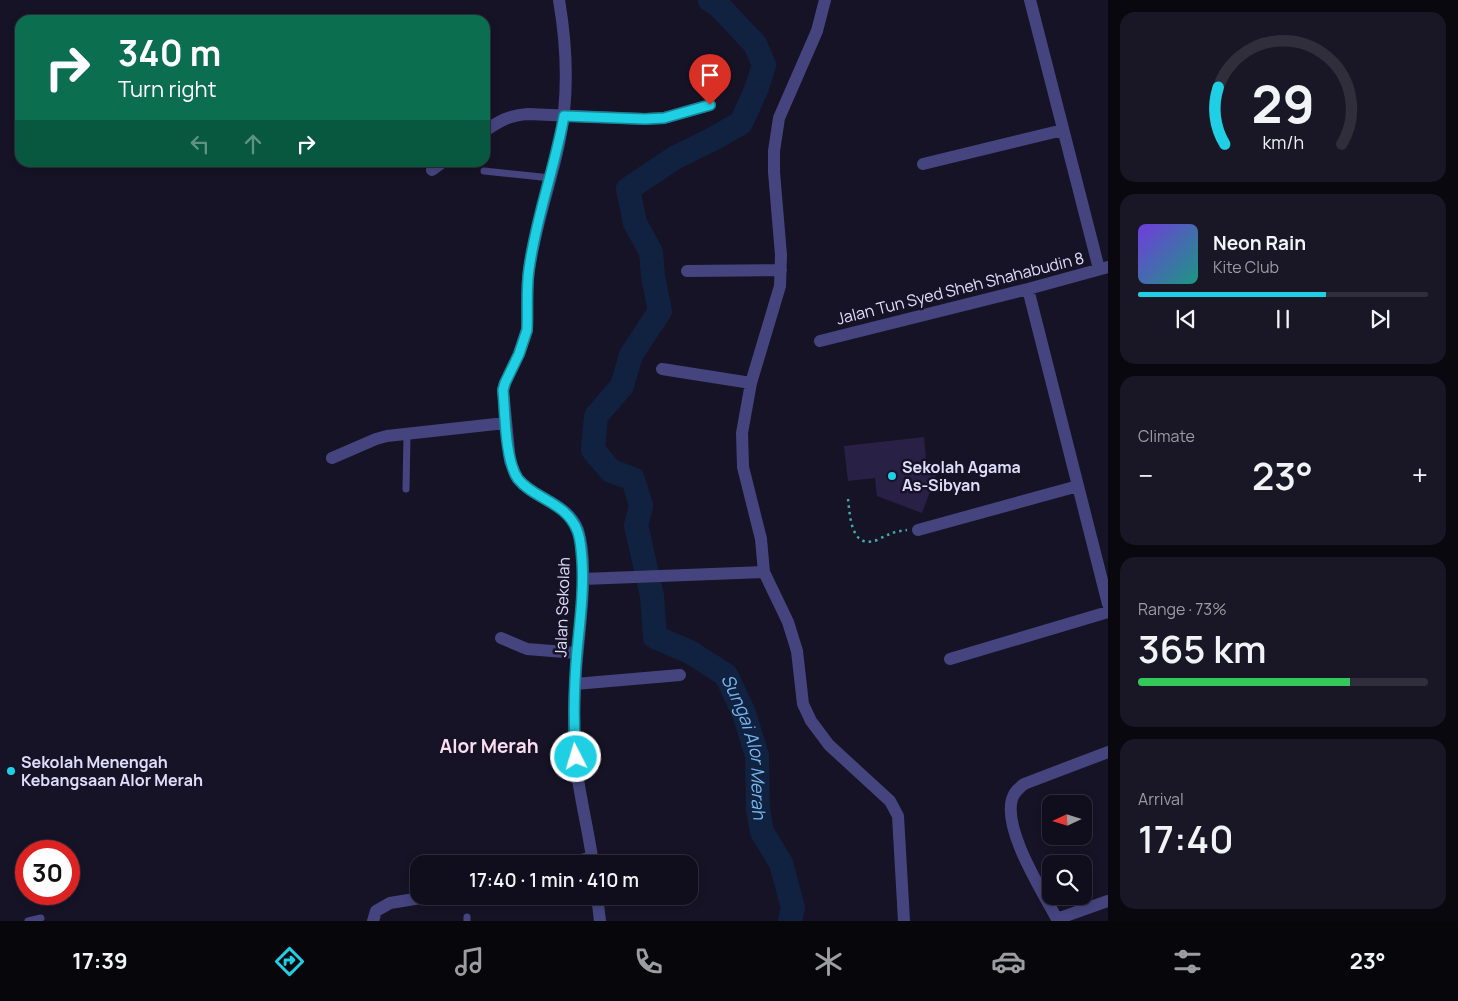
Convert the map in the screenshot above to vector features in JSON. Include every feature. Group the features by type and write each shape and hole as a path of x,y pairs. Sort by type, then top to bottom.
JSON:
{"street":[{"name":"Jalan Sekolah","path":"559,0 565,48 564,116 529,270 527,330 503,390 510,462 519,480 563,510 577,530 580,542 583,579 575,684 574,730 577,770 592,855"},
{"path":"825,0 817,31 776,131 774,172 781,270 776,298 751,383 742,433 742,454 761,539 764,572 791,631 797,651 803,704 811,721 829,745 890,801 896,809 900,827 904,921"},
{"path":"1030,0 1063,130 1103,268"},
{"path":"490,128 505,118 514,115 645,119 664,118 710,105"},
{"path":"924,164 1063,130"},
{"path":"432,170 436,167"},
{"name":"Jalan Tun Syed Sheh Shahabudin 8","path":"820,341 1028,289 1103,268"},
{"path":"687,271 781,270"},
{"path":"1028,289 1108,604"},
{"path":"662,370 751,383"},
{"path":"332,458 376,439 505,423"},
{"path":"918,530 1078,486"},
{"path":"583,579 764,572"},
{"path":"950,659 1108,612"},
{"path":"501,638 527,649 577,653"},
{"path":"575,684 680,675"},
{"path":"1108,752 1024,784 1016,790 1012,799 1012,818 1017,843 1058,920 1108,901"},
{"path":"372,921 376,911 390,904 410,900"},
{"path":"598,905 600,921"}],"lane":[{"path":"484,171 550,178"},
{"path":"406,489 407,434"},
{"path":"28,921 41,918"}],"path":[{"path":"848,499 852,529 863,542 870,542 887,534 900,531 918,530"}],"building":[{"name":"Sekolah Agama As-Sibyan","path":"924,437 927,471 936,475 922,513 877,496 875,478 848,481 844,446"}],"waterway":[{"name":"Sungai Alor Merah","path":"710,0 717,4 755,44 764,65 756,90 741,123 676,157 628,189 635,223 651,252 653,276 660,311 631,355 622,386 596,416 593,450 611,471 633,479 641,506 636,525 652,596 655,637 690,652 726,675 744,713 757,756 758,810 762,832 781,863 793,908 790,921"}],"place":[{"name":"Sekolah Agama As-Sibyan","path":"892,476"},
{"name":"Sekolah Menengah Kebangsaan Alor Merah","path":"11,771"}],"district":[{"name":"Alor Merah","path":"489,746"}],"route":[{"path":"576,757 574,730 575,684 583,579 580,542 577,530 563,510 526,486 514,472 510,462 503,390 527,330 529,270 564,116 664,118 710,105"}]}
